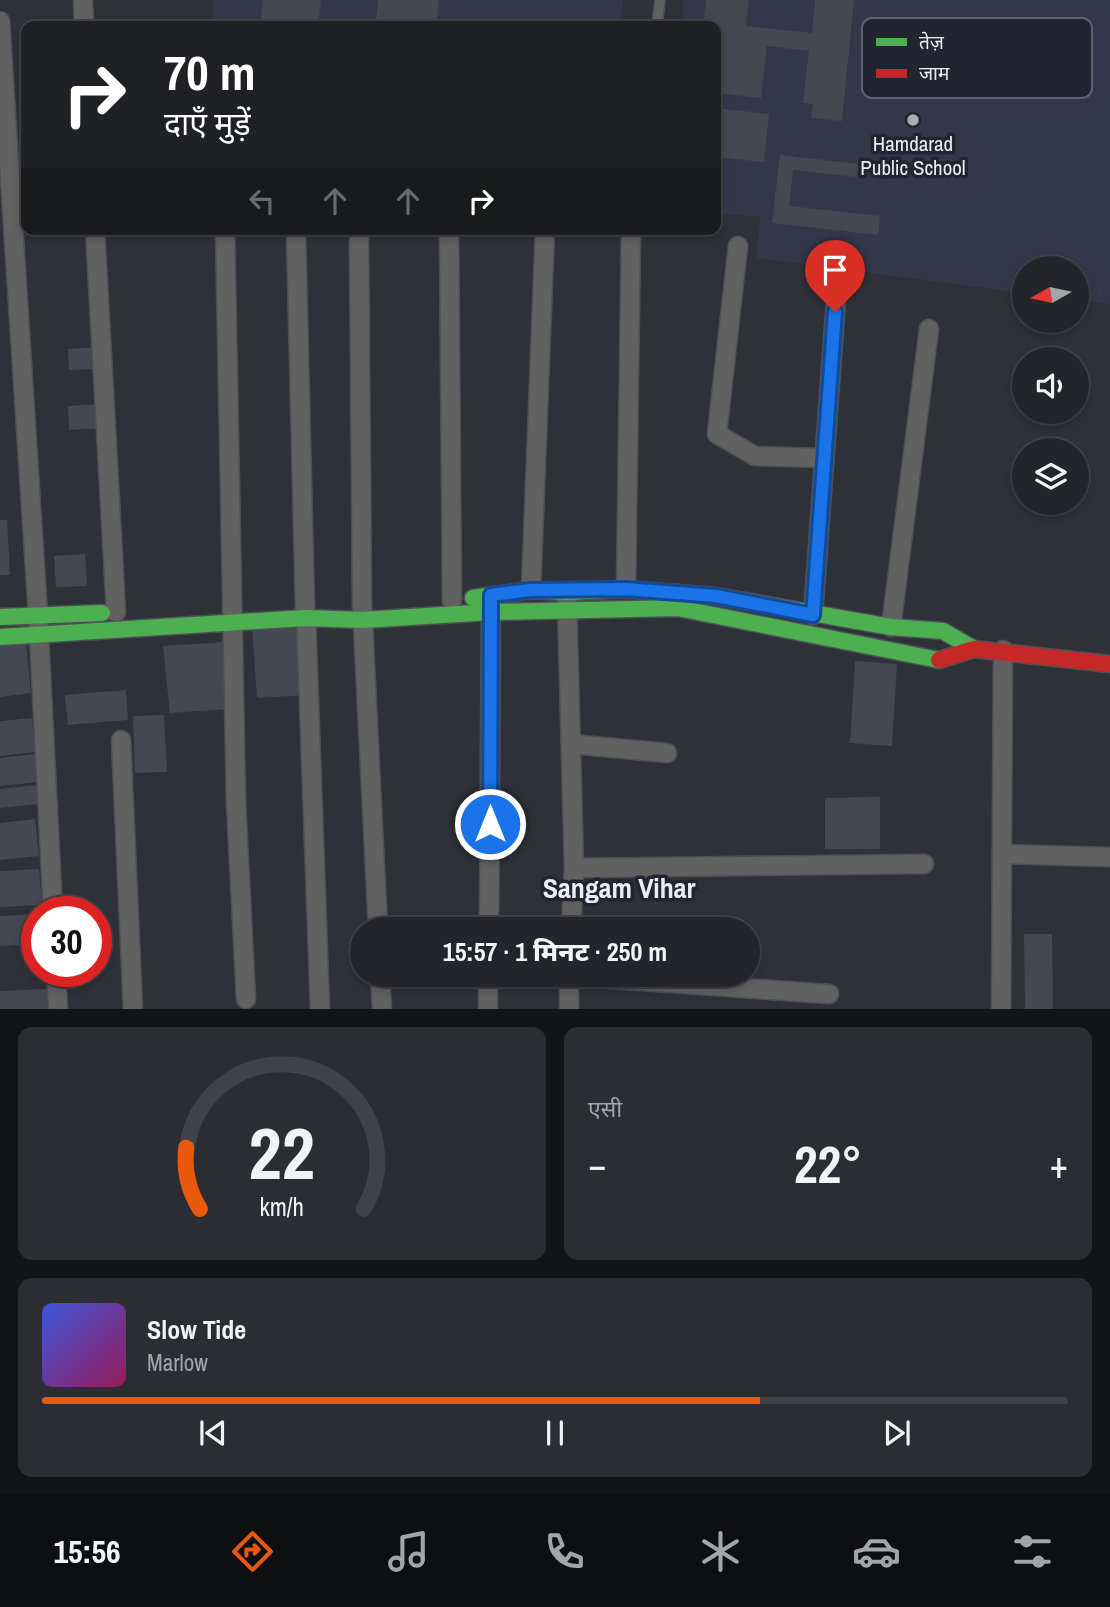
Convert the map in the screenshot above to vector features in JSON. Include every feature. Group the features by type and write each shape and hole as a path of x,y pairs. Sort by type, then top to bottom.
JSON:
{"street":[{"path":"83,0 84,21"},
{"path":"0,22 38,615 52,896"},
{"path":"0,617 122,612 95,235"},
{"path":"225,235 228,612 246,999"},
{"path":"296,235 320,1009"},
{"path":"449,235 452,601"},
{"path":"531,590 545,235"},
{"path":"626,589 631,235"},
{"path":"359,240 362,612 377,917"},
{"path":"738,246 717,434 755,456 823,458"},
{"path":"813,615 837,287"},
{"path":"891,627 929,329"},
{"path":"362,612 452,601 491,604 531,590 567,601 626,589 716,596 813,615 891,627 943,631 974,649"},
{"path":"567,601 574,868 572,917"},
{"path":"0,637 228,612 362,612 567,601 678,608 941,660 974,649 1003,650 1110,664"},
{"path":"489,917 491,604"},
{"path":"1001,1009 1003,650"},
{"path":"121,740 134,1009"},
{"path":"571,744 667,753"},
{"path":"1002,854 1110,857"},
{"path":"574,868 923,864"},
{"path":"57,987 58,1009"},
{"path":"381,987 382,1009"},
{"path":"488,987 488,1009"},
{"path":"569,987 569,1009"},
{"path":"733,987 829,994"}],"lane":[{"path":"658,21 660,0"}],"shaded area":[{"path":"213,0 623,0 621,21 215,21"},
{"name":"Hamdarad Public School","path":"683,0 1110,0 1110,304 1089,302 1089,256 1012,256 1012,291 757,258 760,217 721,213 721,21 682,21"}],"building":[{"path":"263,0 321,0 319,21 261,21"},
{"path":"378,0 439,0 437,21 376,21"},
{"path":"706,0 749,0 746,26 812,33 815,0 854,0 842,121 811,118 813,104 803,103 809,51 767,46 761,98 721,94 721,21 704,21"},
{"path":"721,109 769,114 764,162 721,158"},
{"path":"780,155 858,164 857,177 793,170 789,206 880,216 878,235 772,223"},
{"path":"100,347 101,369 69,370 68,349"},
{"path":"102,404 104,428 69,430 68,406"},
{"path":"0,520 7,520 10,575 0,575"},
{"path":"85,554 87,586 56,587 54,556"},
{"path":"301,623 306,695 257,698 252,627"},
{"path":"225,642 230,709 170,713 163,646"},
{"path":"26,643 31,693 0,697 0,646"},
{"path":"855,661 897,664 892,746 850,743"},
{"path":"126,690 128,720 68,725 65,695"},
{"path":"164,715 167,772 135,773 133,716"},
{"path":"32,718 35,752 0,756 0,721"},
{"path":"36,754 39,782 0,786 0,758"},
{"path":"37,785 39,804 0,808 0,789"},
{"path":"880,797 880,849 825,849 825,798"},
{"path":"35,819 39,856 0,860 0,823"},
{"path":"39,869 41,896 21,896 21,906 0,907 0,871"},
{"path":"21,915 21,945 0,946 0,916"},
{"path":"1024,934 1052,934 1053,1009 1025,1009"},
{"path":"47,989 47,1009 0,1009 0,991"}],"traffic: fast":[{"path":"473,598 531,590 567,592 626,589 716,596 891,627 943,631 974,649"},
{"path":"0,637 306,618 362,620 491,612 678,608 939,660"},
{"path":"0,617 102,613"}],"traffic: jam":[{"path":"939,660 974,649 1110,664"}],"place":[{"name":"Hamdarad Public School","path":"913,120"}],"district":[{"name":"Sangam Vihar","path":"619,888"}],"route":[{"path":"490,824 491,595 531,590 567,592 626,589 716,596 813,615 835,312"}]}
